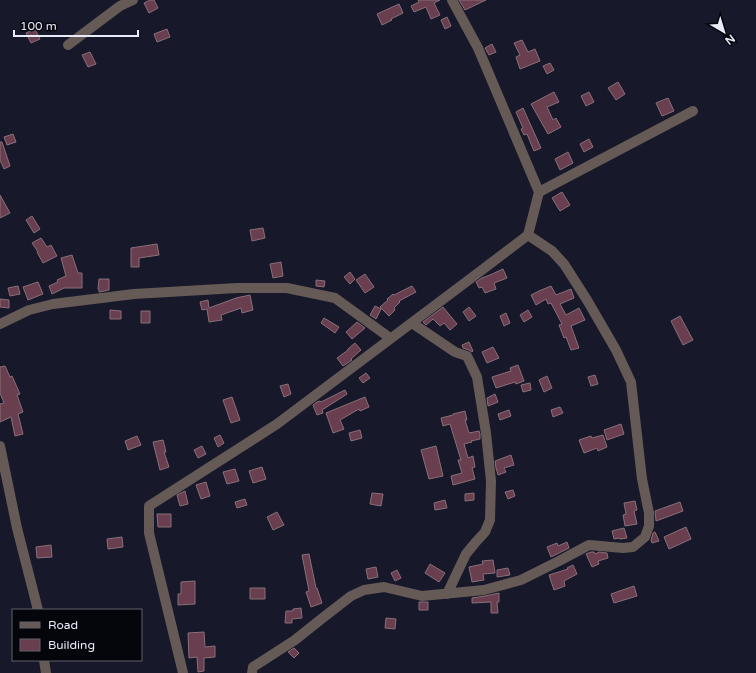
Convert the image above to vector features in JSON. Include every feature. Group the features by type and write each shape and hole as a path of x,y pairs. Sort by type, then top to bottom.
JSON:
{"street":[{"path":"68,44 120,6 133,0"},
{"path":"183,673 149,533 149,506 277,424 528,234 539,192 478,48 452,0"},
{"path":"539,192 693,111"},
{"path":"252,673 253,667 295,640 351,596 364,590 384,587 422,596 484,590 521,580 589,545 624,548 633,547 645,537 650,526 649,513 642,479 631,382 616,350 564,264 552,251 528,234"},
{"path":"0,323 29,310 53,304 134,294 237,288 287,288 335,298 390,338"},
{"path":"412,323 455,352 467,356 477,377 486,433 492,481 490,520 485,532 466,554 447,594"},
{"path":"0,446 17,528 38,609"},
{"path":"44,661 46,673"}],"building":[{"path":"154,0 158,8 149,13 144,3"},
{"path":"418,0 440,0 434,3 440,15 431,19 426,7 414,12 411,6 419,2"},
{"path":"459,0 486,0 465,10"},
{"path":"399,4 403,13 382,25 377,14"},
{"path":"447,17 451,26 445,29 441,20"},
{"path":"35,29 40,39 31,43 26,33"},
{"path":"167,29 170,37 157,42 154,34"},
{"path":"522,40 528,52 535,49 540,61 520,69 516,57 520,55 514,43"},
{"path":"492,44 496,52 489,55 485,48"},
{"path":"90,52 96,64 88,67 82,55"},
{"path":"550,63 554,70 547,74 543,66"},
{"path":"618,82 625,94 616,100 608,88"},
{"path":"554,92 559,102 547,107 553,120 556,118 561,127 548,134 531,104"},
{"path":"589,92 594,102 586,106 581,96"},
{"path":"668,98 674,111 662,116 656,103"},
{"path":"523,108 541,148 534,151 527,134 524,135 521,129 523,128 516,112"},
{"path":"13,134 16,142 7,145 4,137"},
{"path":"589,139 593,147 584,152 580,144"},
{"path":"0,142 2,142 10,166 4,169 0,160"},
{"path":"568,152 573,163 560,170 555,159"},
{"path":"562,192 570,205 560,211 552,198"},
{"path":"0,195 10,213 0,218"},
{"path":"32,216 40,229 34,233 26,220"},
{"path":"263,228 265,238 252,241 250,230"},
{"path":"41,238 47,247 51,245 57,256 43,263 32,243"},
{"path":"157,244 159,255 139,258 139,267 131,267 131,248"},
{"path":"72,255 78,273 82,273 82,288 64,288 52,294 49,286 66,276 61,258"},
{"path":"281,262 283,276 273,278 270,264"},
{"path":"503,269 507,278 494,283 496,289 485,293 482,287 479,288 476,282"},
{"path":"350,272 355,279 350,284 344,277"},
{"path":"365,274 374,287 365,293 356,280"},
{"path":"99,279 109,279 109,290 99,292"},
{"path":"316,280 325,281 324,287 316,286"},
{"path":"38,282 43,294 28,300 23,287"},
{"path":"18,286 20,294 10,296 8,288"},
{"path":"412,286 416,292 399,301 400,302 394,308 395,310 389,316 380,307 393,294 394,295"},
{"path":"551,286 556,295 571,289 574,298 560,304 566,315 579,308 585,320 571,326 579,348 571,350 559,325 562,324 551,303 548,304 546,299 536,305 531,295"},
{"path":"250,295 253,310 242,313 241,308 221,315 222,320 209,322 207,309 202,310 200,302 208,300 209,308 236,298"},
{"path":"0,299 9,300 9,308 0,307"},
{"path":"375,306 381,309 376,319 370,315"},
{"path":"443,307 457,324 450,330 444,323 440,326 433,319 426,325 423,322"},
{"path":"469,307 476,316 469,321 463,312"},
{"path":"110,310 121,311 121,319 110,319"},
{"path":"528,310 532,317 524,322 520,315"},
{"path":"141,311 150,311 150,323 141,323"},
{"path":"506,313 510,323 504,326 500,316"},
{"path":"680,316 693,340 683,345 671,321"},
{"path":"324,318 339,327 335,333 321,323"},
{"path":"357,322 365,328 352,339 346,332"},
{"path":"469,342 473,351 472,352 463,348 462,345"},
{"path":"355,343 361,350 351,359 352,360 343,366 337,358"},
{"path":"493,347 499,358 487,363 482,352"},
{"path":"518,365 524,381 516,384 515,382 496,388 492,377 511,371 510,368"},
{"path":"5,366 10,377 12,376 20,394 17,395 23,412 18,414 23,434 15,436 11,417 0,422 0,404 4,403 0,393 0,367"},
{"path":"366,373 370,378 363,383 359,378"},
{"path":"595,375 598,384 591,386 588,377"},
{"path":"547,376 552,388 544,392 539,380"},
{"path":"530,383 531,390 523,392 521,385"},
{"path":"288,384 291,394 284,397 280,386"},
{"path":"345,390 347,394 322,410 323,413 317,415 313,405"},
{"path":"495,394 498,402 488,406 487,398"},
{"path":"232,397 240,420 231,423 223,400"},
{"path":"365,397 369,407 360,411 359,409 340,420 344,429 333,433 326,413"},
{"path":"560,407 563,413 553,417 551,410"},
{"path":"509,410 511,416 500,420 498,414"},
{"path":"465,411 467,420 465,420 469,433 479,431 480,434 480,439 464,444 468,458 473,456 475,467 472,468 475,479 453,485 451,476 462,473 458,460 461,460 450,424 443,426 441,418"},
{"path":"621,424 624,434 607,440 604,430"},
{"path":"360,430 362,438 351,441 349,433"},
{"path":"220,435 224,443 218,447 214,438"},
{"path":"603,435 607,447 598,451 597,448 584,453 579,440 591,436 592,438"},
{"path":"137,436 141,445 128,450 125,441"},
{"path":"163,440 166,452 164,452 169,467 160,470 153,442"},
{"path":"202,446 206,454 198,458 194,450"},
{"path":"436,446 443,476 429,479 421,450"},
{"path":"511,455 514,465 504,468 506,472 498,475 495,461"},
{"path":"262,467 266,479 253,483 249,471"},
{"path":"235,469 239,481 227,484 223,472"},
{"path":"206,482 210,496 201,499 196,485"},
{"path":"513,490 515,496 508,499 505,492"},
{"path":"185,491 188,504 180,506 177,495"},
{"path":"372,493 383,494 381,506 370,504"},
{"path":"474,493 474,500 465,501 465,494"},
{"path":"245,499 247,505 237,508 235,502"},
{"path":"445,500 447,508 435,510 434,503"},
{"path":"635,501 637,510 634,511 637,524 625,526 623,515 626,514 624,503"},
{"path":"680,502 683,511 656,521 655,511"},
{"path":"277,512 284,525 273,530 267,517"},
{"path":"157,514 171,514 171,527 158,527"},
{"path":"686,527 691,539 669,549 664,537"},
{"path":"624,528 627,538 614,539 612,531"},
{"path":"655,532 659,541 652,543 651,540 653,533"},
{"path":"122,537 123,547 108,549 107,539"},
{"path":"567,542 569,548 551,557 547,547 557,543 558,546"},
{"path":"51,545 52,557 37,558 36,547"},
{"path":"594,552 595,554 599,552 607,553 608,558 598,561 599,564 592,567 586,554"},
{"path":"309,554 316,588 322,603 311,607 306,592 309,591 302,555"},
{"path":"493,560 495,573 483,574 484,580 472,582 469,567 483,564 482,561"},
{"path":"430,564 445,573 439,582 425,573"},
{"path":"573,565 577,574 564,581 565,586 554,590 549,575 568,569 567,568"},
{"path":"376,567 378,577 368,579 366,569"},
{"path":"508,568 510,575 497,577 497,570"},
{"path":"397,570 401,578 395,581 391,573"},
{"path":"195,581 195,604 178,605 178,594 181,594 181,582"},
{"path":"634,586 637,596 614,603 611,594"},
{"path":"250,588 265,588 265,599 250,599"},
{"path":"499,593 499,602 497,602 498,613 491,613 491,602 472,603 472,598"},
{"path":"419,602 428,602 428,610 419,610"},
{"path":"301,608 302,618 292,619 292,623 285,623 286,611 293,611 293,609"},
{"path":"386,618 396,619 395,629 385,628"},
{"path":"204,632 205,647 215,646 215,657 204,658 204,671 198,672 197,657 189,658 188,633"},
{"path":"294,648 299,653 294,658 288,652"}]}
